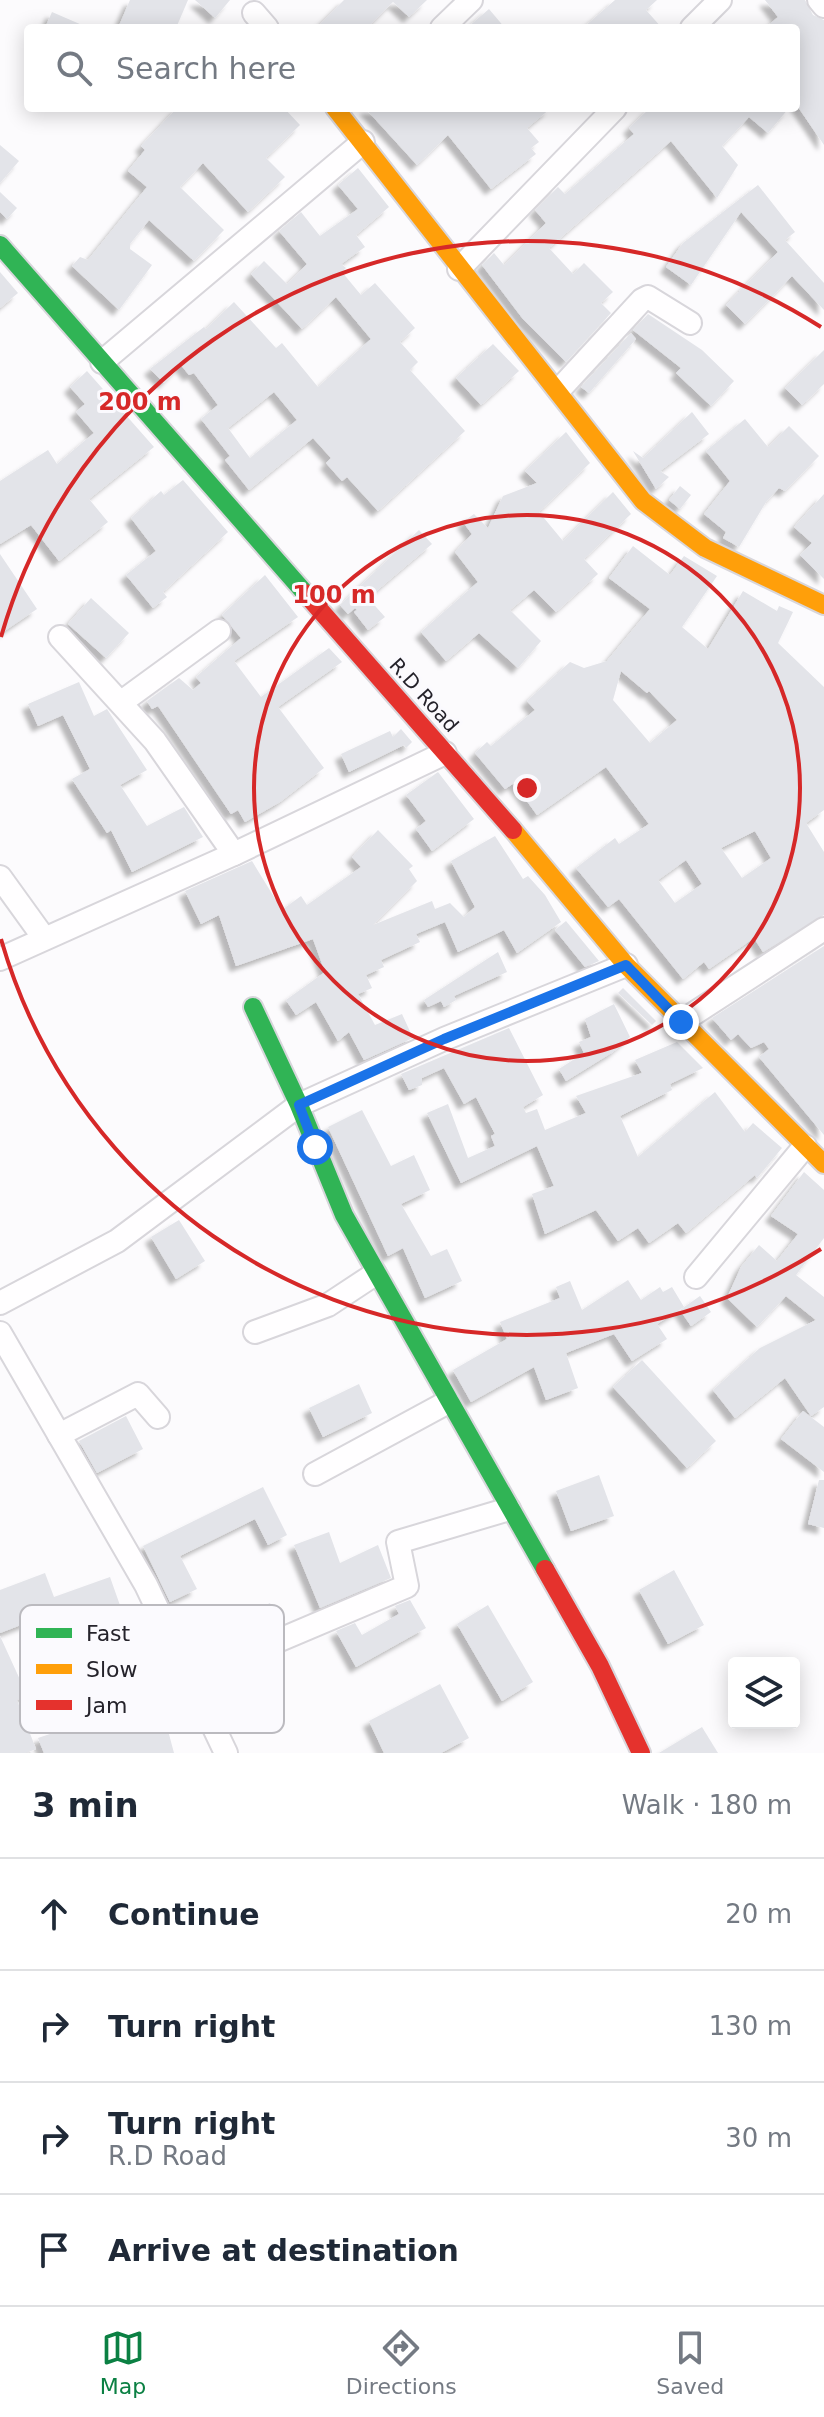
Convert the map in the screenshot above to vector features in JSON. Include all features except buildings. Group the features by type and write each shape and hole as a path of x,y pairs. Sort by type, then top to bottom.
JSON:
{"street":[{"path":"446,24 471,0"},
{"path":"696,24 720,0"},
{"path":"819,0 824,6"},
{"path":"346,112 363,142 459,269 655,513 733,563 824,605"},
{"path":"459,269 611,112"},
{"path":"102,362 363,142"},
{"name":"R.D Road","path":"0,245 445,753 626,965 824,1164"},
{"path":"559,390 642,300 648,297 690,323"},
{"path":"123,701 219,631"},
{"path":"60,637 123,701 173,765 234,854"},
{"path":"0,959 234,854 445,753"},
{"path":"0,877 44,938"},
{"path":"681,1022 824,929"},
{"path":"0,1303 117,1241 299,1105 444,1039 626,965"},
{"path":"253,1007 299,1105 329,1183 375,1274 600,1666 641,1753"},
{"path":"696,1277 805,1146"},
{"path":"255,1332 328,1305 375,1274"},
{"path":"0,1333 155,1605"},
{"path":"59,1435 138,1394 158,1417"},
{"path":"315,1474 448,1402"},
{"path":"284,1638 407,1586 398,1542 509,1509"},
{"path":"216,1733 226,1753"}],"traffic: fast":[{"path":"0,245 305,593"},
{"path":"253,1007 299,1105 344,1215 545,1569"}],"traffic: slow":[{"path":"338,112 643,501 705,548 824,605"},
{"path":"513,830 626,965 824,1164"}],"traffic: jam":[{"path":"305,593 513,830"},
{"path":"545,1569 600,1666 641,1753"}],"route":[{"path":"315,1147 299,1105 444,1039 626,965 681,1022"}]}
